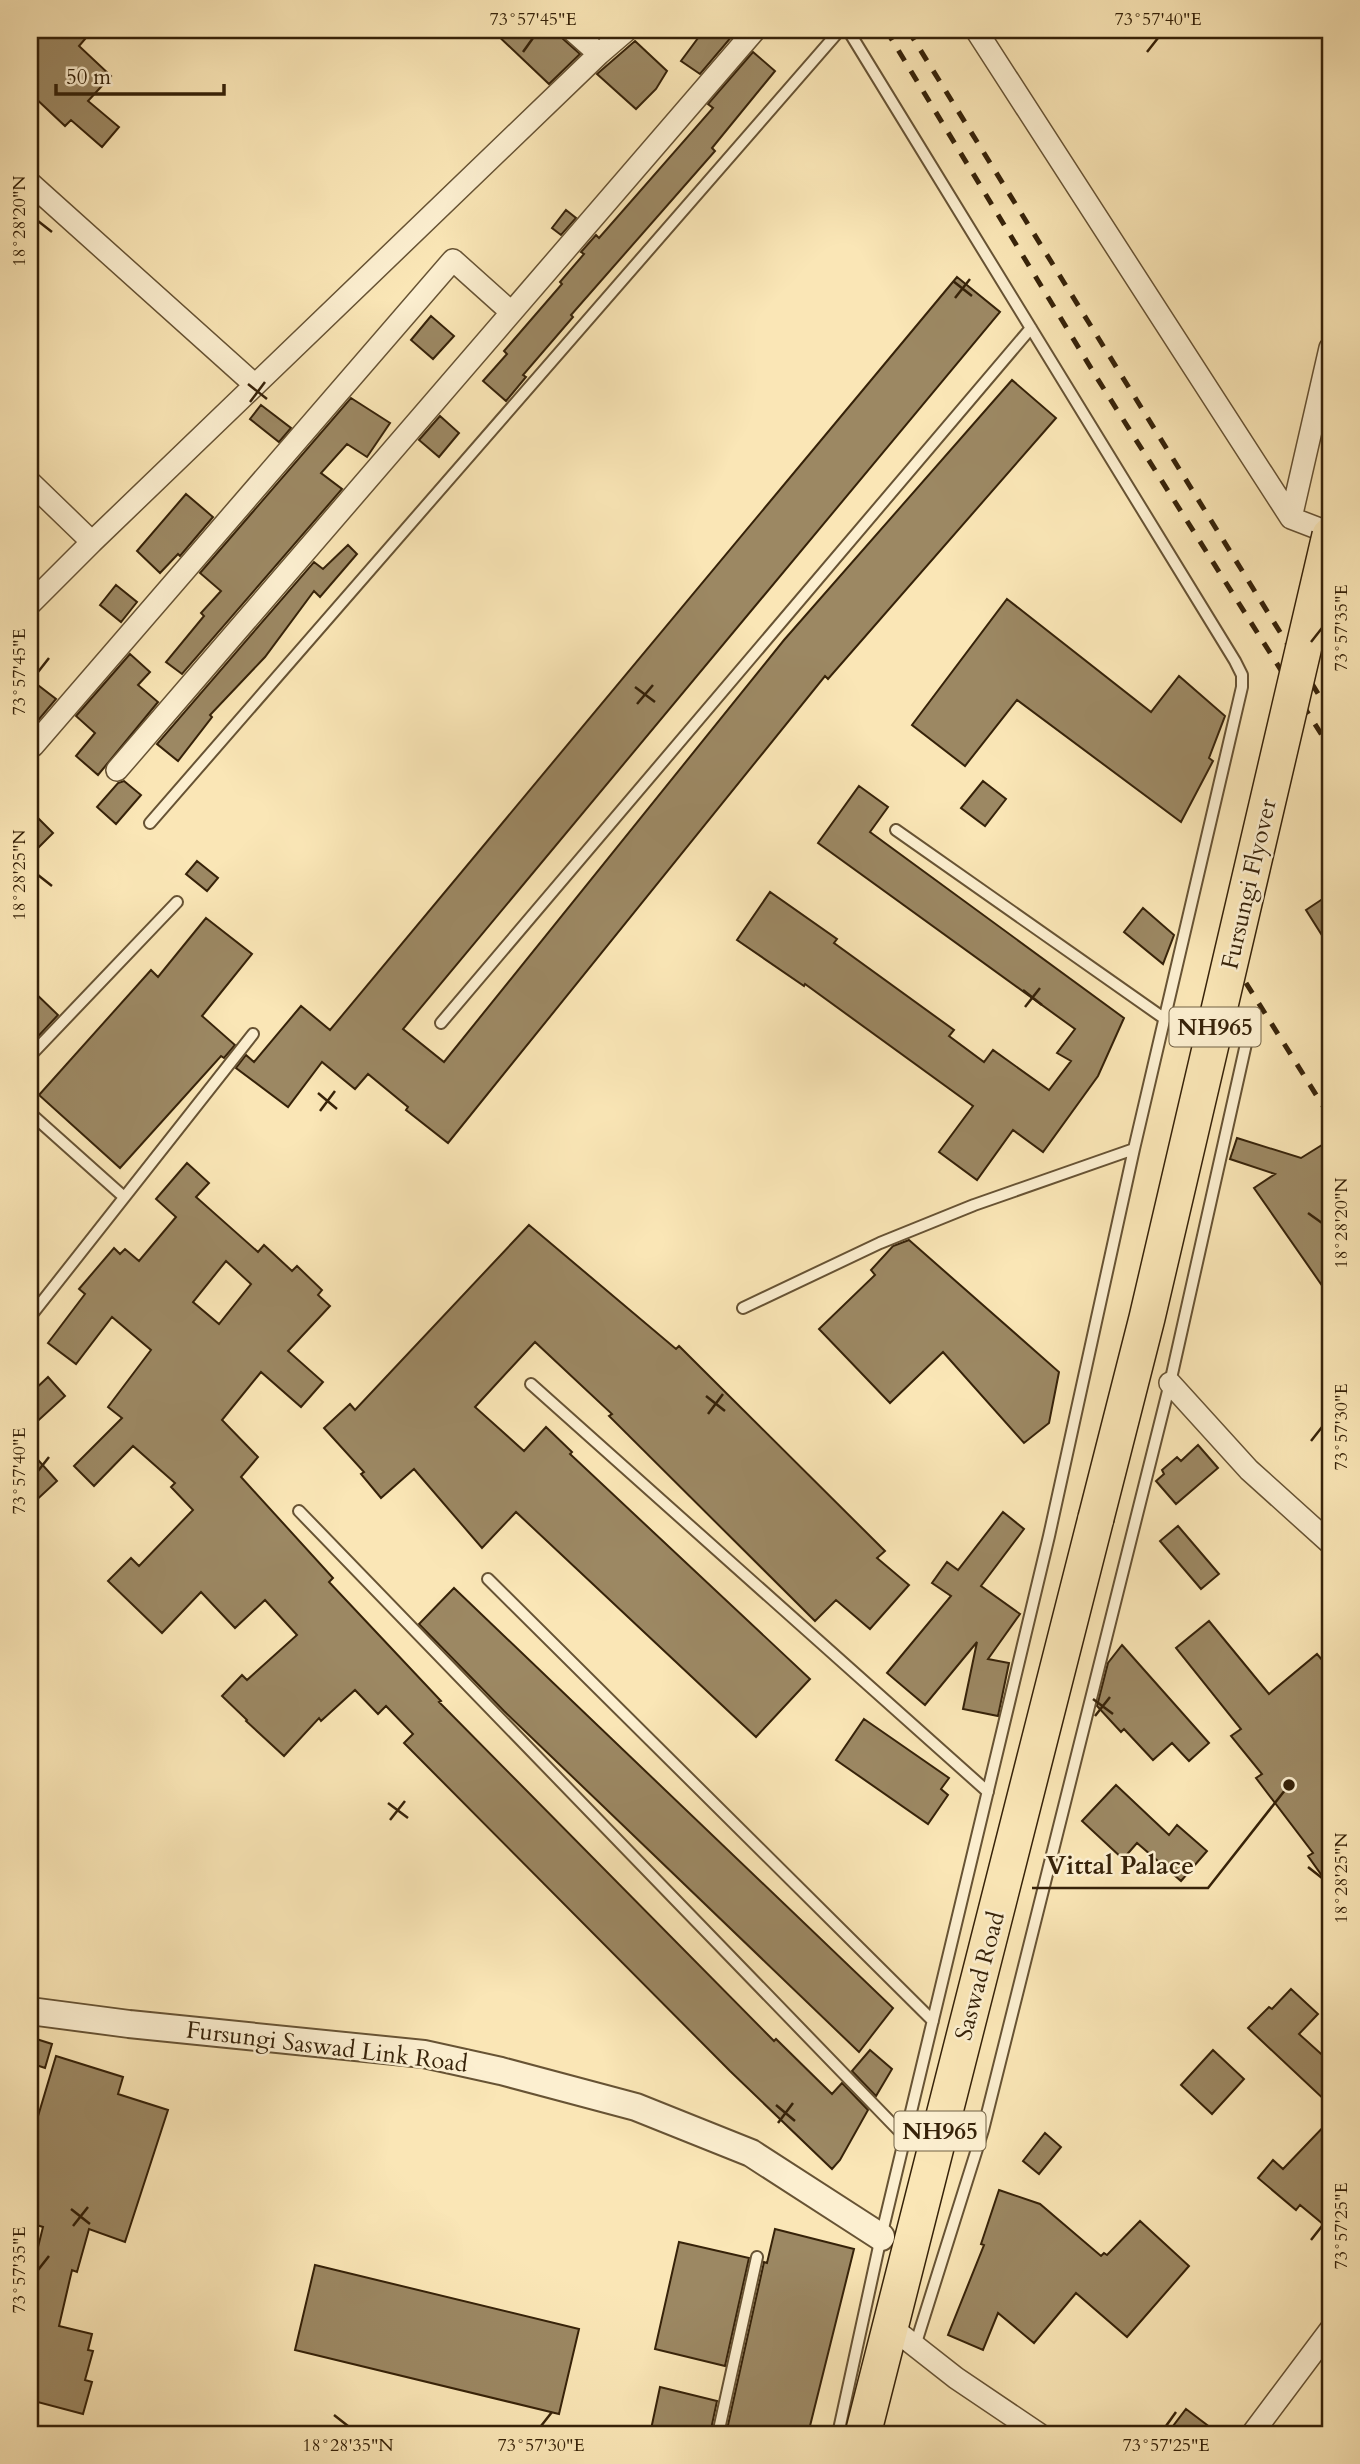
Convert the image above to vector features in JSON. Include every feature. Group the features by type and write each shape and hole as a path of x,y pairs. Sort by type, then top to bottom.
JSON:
{"highway":[{"name":"Fursungi Flyover","path":"1096,1518 1147,1318 1330,534"},
{"name":"Saswad Road","path":"863,2434 903,2337 1096,1518"}],"street":[{"path":"572,30 599,54"},
{"path":"30,604 599,54 627,30"},
{"path":"117,770 755,30"},
{"path":"976,30 1291,518 1330,534"},
{"path":"30,183 255,386"},
{"path":"33,746 453,260 511,312"},
{"path":"1291,518 1330,348"},
{"path":"30,482 92,542"},
{"path":"1170,1383 1249,1470 1330,1543"},
{"name":"Fursungi Saswad Link Road","path":"30,2011 129,2024 424,2054 501,2071 636,2107 751,2153 881,2237"},
{"path":"1252,2434 1330,2330"},
{"path":"903,2337 956,2378 1039,2434"}],"lane":[{"path":"150,823 840,30"},
{"path":"838,2434 881,2237 1049,1536 1134,1149 1242,687 1242,675 848,30"},
{"path":"441,1023 1031,328"},
{"path":"896,830 1165,1019"},
{"path":"30,1056 177,902"},
{"path":"903,2337 983,2130 1170,1383 1250,1026"},
{"path":"30,1317 253,1034"},
{"path":"30,1113 124,1197"},
{"path":"743,1308 916,1228 1134,1149"},
{"path":"531,1384 988,1792"},
{"path":"299,1511 905,2137"},
{"path":"488,1579 933,2021"},
{"path":"718,2434 757,2257"}],"building":[{"path":"30,30 75,30 85,39 79,46 111,76 88,101 119,127 102,147 71,120 65,126 30,93"},
{"path":"492,30 559,30 563,39 580,54 549,84"},
{"path":"704,30 728,30 733,35 700,74 681,61"},
{"path":"635,41 667,71 656,89 636,109 597,74"},
{"path":"753,52 775,71 712,148 715,151 571,315 573,317 523,375 526,377 506,401 483,381 507,354 504,351 562,284 560,282 584,254 581,252 596,235 599,238 713,108 708,104"},
{"path":"566,210 576,218 561,235 552,228"},
{"path":"957,277 1000,312 403,1029 444,1062 784,640 1012,380 1056,418 828,679 825,676 448,1143 406,1110 408,1107 368,1074 355,1089 322,1062 288,1107 236,1068 246,1055 254,1062 301,1006 330,1030"},
{"path":"431,316 454,336 433,359 411,340"},
{"path":"351,398 390,423 367,457 347,444 321,473 342,489 182,674 166,662 204,616 201,613 221,591 200,573"},
{"path":"261,405 291,428 279,442 250,419"},
{"path":"440,416 459,433 439,457 419,440"},
{"path":"186,494 213,517 180,556 178,554 160,573 137,551"},
{"path":"348,545 357,554 320,597 314,591 265,657 210,715 212,717 178,761 157,744 314,562 323,569"},
{"path":"116,585 137,602 121,622 100,605"},
{"path":"1007,599 1151,712 1179,676 1225,716 1209,758 1213,761 1181,822 1017,700 965,766 912,725"},
{"path":"130,654 150,672 138,685 158,702 98,775 76,756 95,733 76,716"},
{"path":"30,679 56,699 30,730"},
{"path":"124,781 141,795 116,824 97,807 118,783"},
{"path":"983,781 1006,799 985,826 961,808"},
{"path":"859,786 888,807 870,832 1124,1018 1098,1076 1043,1152 1013,1130 977,1180 939,1152 973,1106 805,984 804,986 737,940 770,892 837,939 834,943 954,1030 949,1036 984,1062 993,1050 1049,1090 1071,1061 1057,1053 1075,1029 818,843"},
{"path":"30,810 53,833 30,856"},
{"path":"197,861 218,878 207,891 186,874"},
{"path":"1330,894 1330,948 1306,910"},
{"path":"1143,908 1174,935 1163,964 1124,932"},
{"path":"206,918 252,954 202,1016 235,1045 224,1058 221,1056 120,1168 39,1095 151,970 158,977"},
{"path":"30,988 58,1015 30,1045"},
{"path":"1237,1138 1301,1158 1330,1140 1330,1297 1254,1188 1275,1174 1230,1159"},
{"path":"187,1163 209,1183 196,1197 258,1252 264,1245 292,1271 297,1266 322,1290 318,1295 330,1306 288,1351 323,1382 301,1407 261,1372 222,1420 258,1457 241,1477 333,1578 329,1582 441,1701 439,1702 774,2041 776,2039 832,2094 842,2083 868,2110 840,2160 832,2169 730,2071 404,1743 413,1734 386,1706 378,1714 355,1690 321,1721 319,1718 284,1756 246,1721 222,1696 242,1675 247,1680 297,1635 265,1600 235,1628 201,1592 162,1633 108,1581 131,1558 139,1566 193,1510 171,1487 175,1483 133,1446 94,1486 74,1466 122,1418 108,1407 151,1350 112,1317 76,1364 48,1343 85,1294 79,1289 114,1248 120,1254 125,1249 139,1261 176,1217 156,1199","holes":["226,1261 251,1284 219,1324 193,1302"]},
{"path":"529,1225 676,1349 679,1346 885,1551 877,1558 909,1585 870,1629 836,1600 815,1621 609,1416 612,1414 535,1342 475,1407 524,1451 546,1427 572,1452 570,1454 810,1679 756,1737 516,1512 482,1548 414,1469 381,1498 361,1474 364,1472 324,1428 350,1404 355,1410"},
{"path":"909,1240 1059,1372 1049,1423 1024,1443 943,1352 890,1403 819,1329 875,1275 871,1270 893,1246"},
{"path":"48,1377 65,1396 30,1428 30,1394"},
{"path":"1198,1445 1218,1468 1176,1504 1156,1481 1164,1474 1162,1470 1177,1457 1181,1461"},
{"path":"30,1451 57,1481 30,1506"},
{"path":"1003,1512 1024,1529 981,1586 1020,1614 988,1659 1009,1663 998,1716 963,1709 977,1642 925,1705 887,1673 951,1596 932,1583 947,1562 958,1570"},
{"path":"1178,1526 1219,1574 1201,1589 1160,1541"},
{"path":"454,1588 893,2008 859,2052 504,1711 419,1624"},
{"path":"1209,1621 1269,1694 1317,1654 1330,1669 1330,1887 1308,1856 1313,1853 1256,1778 1262,1774 1231,1736 1241,1729 1176,1648"},
{"path":"1122,1645 1209,1743 1189,1761 1172,1743 1153,1760 1124,1729 1121,1732 1097,1706 1108,1663"},
{"path":"864,1719 949,1778 941,1789 948,1795 928,1824 836,1760"},
{"path":"1116,1785 1169,1835 1177,1825 1207,1851 1181,1881 1137,1843 1123,1859 1082,1821"},
{"path":"1291,1989 1318,2014 1299,2034 1330,2062 1330,2105 1248,2028"},
{"path":"30,2037 52,2044 45,2068 30,2063"},
{"path":"870,2050 892,2069 876,2096 852,2071"},
{"path":"1213,2050 1244,2079 1212,2114 1181,2085"},
{"path":"56,2056 123,2077 118,2094 168,2110 125,2242 89,2229 77,2272 72,2270 59,2326 92,2334 88,2350 93,2351 85,2380 92,2382 83,2414 30,2400 30,2279 43,2227 30,2223 30,2143"},
{"path":"1330,2120 1330,2214 1323,2224 1300,2205 1296,2210 1258,2178 1273,2160 1283,2169"},
{"path":"1045,2133 1061,2147 1039,2174 1023,2161"},
{"path":"999,2190 1040,2204 1101,2256 1104,2253 1107,2255 1140,2221 1189,2266 1127,2337 1076,2293 1034,2343 998,2313 983,2350 948,2335 984,2245 981,2244"},
{"path":"775,2229 854,2249 808,2434 726,2434 764,2262 767,2263"},
{"path":"679,2242 749,2258 725,2366 655,2349"},
{"path":"315,2265 579,2329 559,2414 295,2350"},
{"path":"660,2387 717,2401 710,2434 650,2434"},
{"path":"1186,2409 1219,2434 1167,2434"}],"railway":[{"path":"886,30 1097,378 1330,748"},
{"path":"908,30 1330,713"},
{"path":"1328,796 1330,800"},
{"path":"1246,983 1330,1117"}],"place":[{"name":"Vittal Palace","path":"1289,1785"}]}
